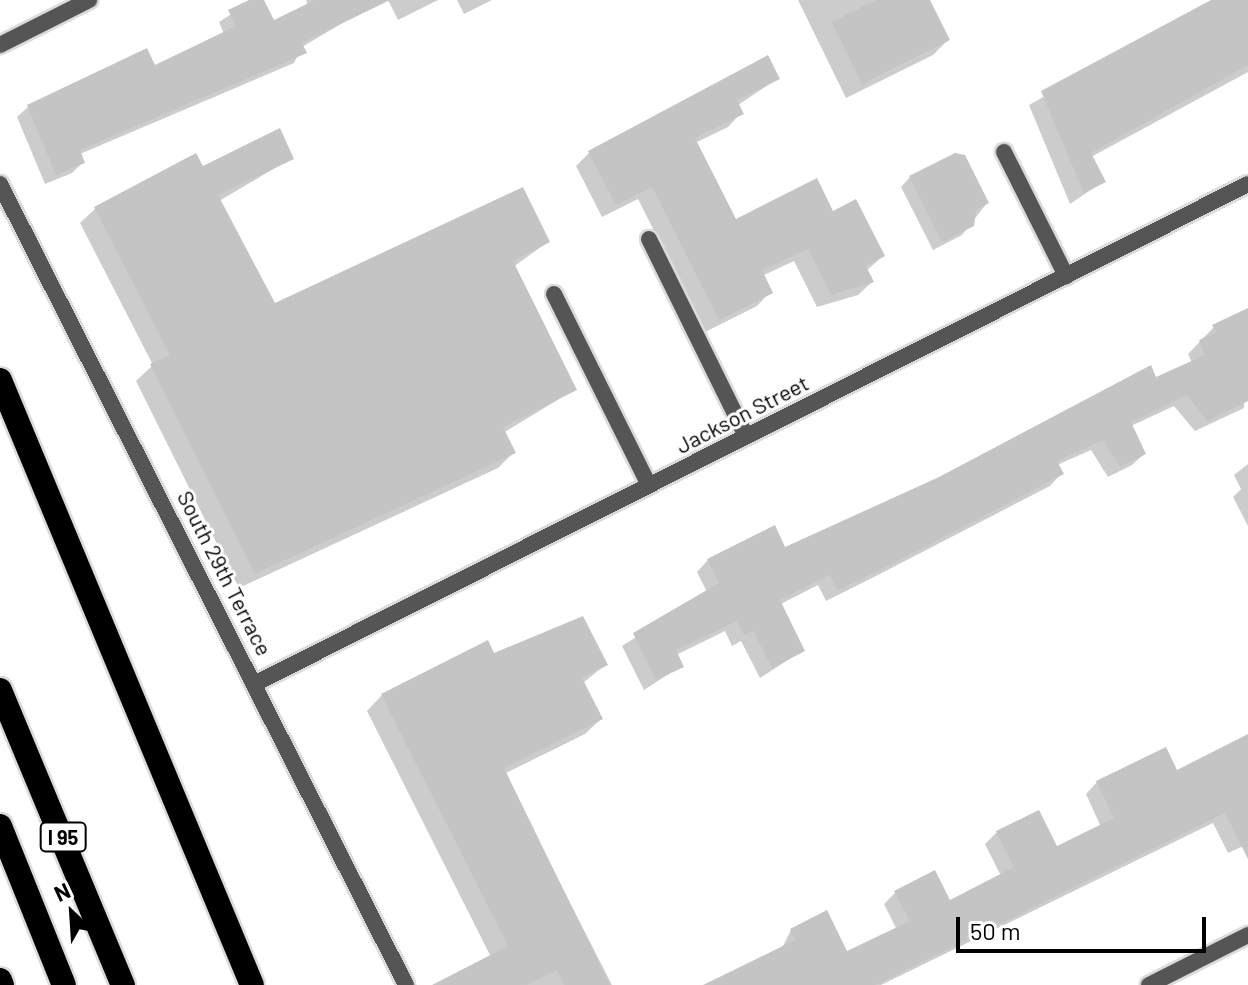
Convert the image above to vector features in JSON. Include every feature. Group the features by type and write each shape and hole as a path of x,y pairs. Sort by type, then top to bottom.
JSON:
{"highway":[{"path":"0,380 252,985"},
{"name":"I 95","path":"0,690 123,985"},
{"path":"0,826 64,985"}],"street":[{"path":"0,45 89,0"},
{"path":"1004,152 1066,276"},
{"name":"South 29th Terrace","path":"0,184 256,683 406,985"},
{"name":"Jackson Street","path":"256,683 1248,184"},
{"path":"649,239 746,436"},
{"path":"554,294 649,485"},
{"path":"1149,985 1248,935"}],"building":[{"path":"249,0 264,0 274,20 315,0 390,0 302,43 307,53 80,150 85,163 56,175 27,105 147,48 155,65 236,26 228,10"},
{"path":"876,0 930,0 950,40 862,84 832,22"},
{"path":"1211,0 1248,0 1248,65 1091,153 1106,182 1084,193 1041,91"},
{"path":"768,55 780,79 737,100 744,114 695,138 736,219 817,178 833,211 856,199 885,256 866,266 874,282 831,295 808,249 762,270 773,293 719,320 652,187 616,205 588,151"},
{"path":"280,128 294,159 218,195 275,303 523,187 550,242 513,261 577,390 503,427 516,453 255,574 150,364 170,355 94,207 196,153 203,166"},
{"path":"955,153 965,155 989,203 976,210 974,226 942,242 909,176"},
{"path":"1248,308 1248,401 1207,421 1187,395 1131,422 1146,454 1120,467 1103,440 1057,461 1064,474 888,566 838,590 830,575 780,600 805,651 772,668 753,631 744,635 737,621 676,650 684,667 656,680 633,633 719,583 707,559 775,525 785,547 939,477 1151,365 1156,377 1205,355 1199,340 1216,332 1212,325"},
{"path":"583,616 608,665 582,678 603,719 504,768 610,985 564,985 557,970 527,985 432,985 508,946 381,694 488,640 494,653"},
{"path":"1248,734 1248,859 1225,813 875,985 703,985 795,940 790,929 827,910 847,951 910,921 894,891 935,870 950,900 1014,867 996,831 1039,810 1057,846 1114,818 1096,781 1166,747 1177,770"}]}
